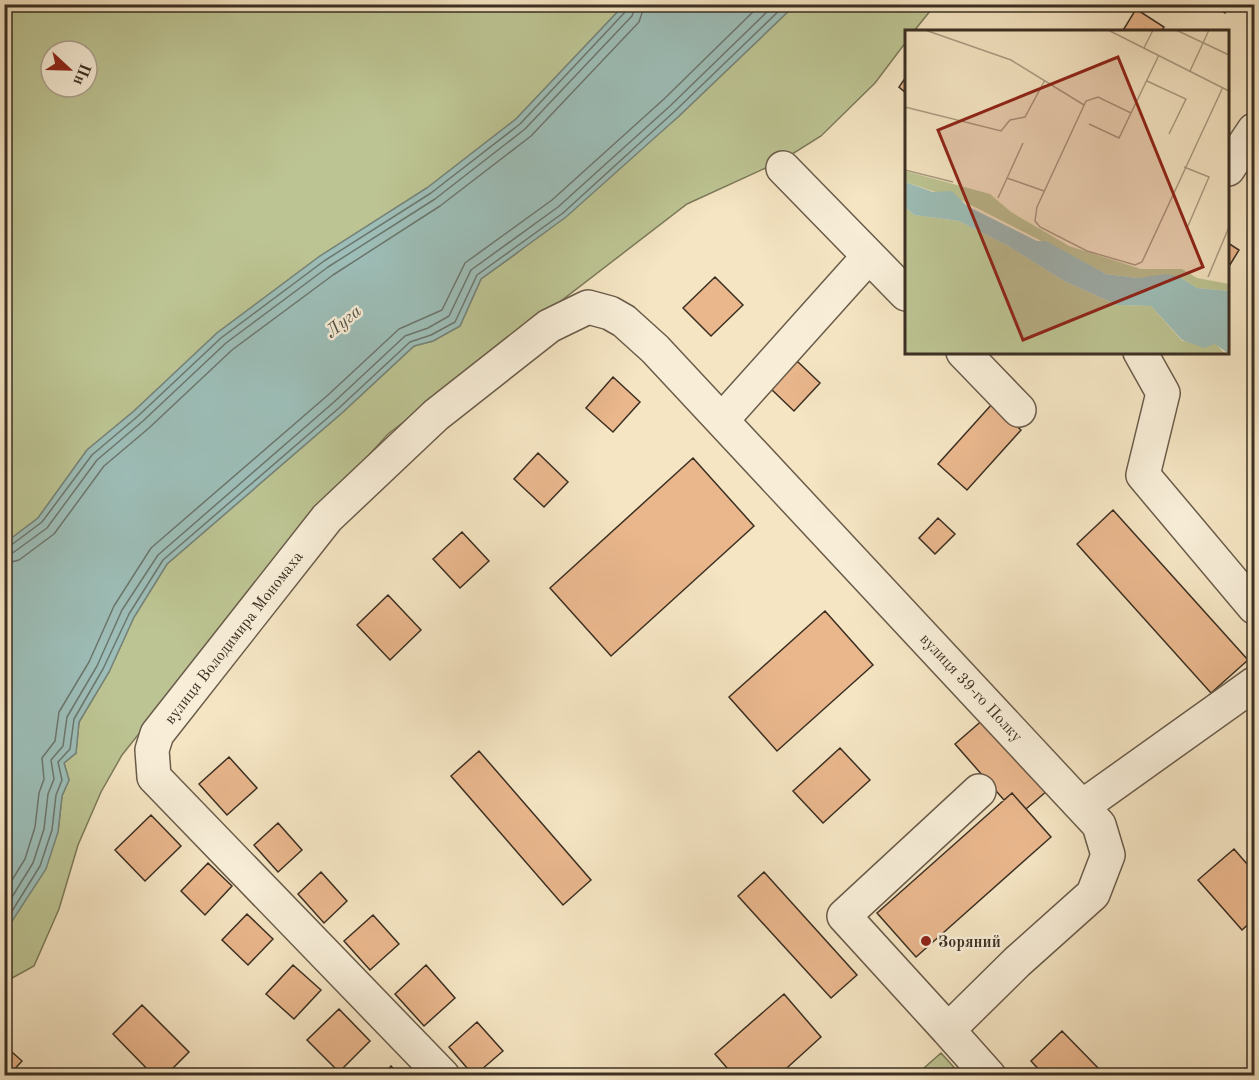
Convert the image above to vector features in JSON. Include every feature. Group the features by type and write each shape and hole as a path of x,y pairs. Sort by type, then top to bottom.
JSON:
{"street":[{"path":"1229,166 1254,129"},
{"path":"783,168 905,293"},
{"path":"722,420 869,256"},
{"name":"вулиця Володимира Мономаха","path":"443,1076 154,777 152,750 157,734 327,518 436,415 549,326 588,308 610,313"},
{"name":"вулиця 39-го Полку","path":"610,313 624,321 655,349 1099,825 1108,855 1093,894 1017,962 948,1030"},
{"path":"965,354 1019,410"},
{"path":"1141,354 1162,393 1143,475 1254,607"},
{"path":"1083,806 1254,684"},
{"path":"979,790 844,916 989,1076"}],"green space":[{"path":"4,5 624,5 516,119 427,188 320,256 217,333 134,411 87,450 38,518 5,543"},
{"path":"795,5 935,5 915,30 905,30 905,43 875,83 821,136 781,161 687,204 388,434 308,522 122,755 101,792 78,845 59,909 34,966 5,982 4,932 58,832 62,796 69,780 64,763 76,753 79,722 109,672 134,617 167,564 343,412 414,346 433,341 460,326 481,279 517,253 679,116"},
{"path":"941,1053 961,1075 916,1075"}],"water":[{"name":"Луга","path":"624,5 795,5 679,116 566,217 481,279 460,326 433,341 414,346 343,412 167,564 134,617 109,672 79,722 76,753 64,763 69,780 62,796 58,832 46,869 5,932 5,543 38,518 87,450 134,411 217,333 320,256 427,188 516,119"}],"building":[{"path":"1210,4 1230,4 1225,13"},
{"path":"1136,9 1164,27 1162,30 1123,30"},
{"path":"905,78 905,92 899,87"},
{"path":"1229,244 1239,250 1229,266"},
{"path":"715,277 743,305 711,336 683,308"},
{"path":"797,361 820,383 794,411 770,388"},
{"path":"613,377 640,402 613,432 586,408"},
{"path":"992,404 1021,430 967,490 938,464"},
{"path":"538,453 568,482 544,507 514,479"},
{"path":"693,458 754,526 611,656 550,588"},
{"path":"1113,510 1248,660 1211,693 1077,544"},
{"path":"1113,510 1248,660 1211,693 1077,544"},
{"path":"938,518 955,534 935,554 919,538"},
{"path":"462,532 489,561 460,588 433,559"},
{"path":"388,595 421,630 390,660 357,625"},
{"path":"825,611 873,665 777,751 729,697"},
{"path":"985,718 1048,790 1026,809 1012,793 1004,800 955,744"},
{"path":"840,748 870,780 823,823 793,791"},
{"path":"479,751 591,880 563,905 451,776"},
{"path":"229,757 257,788 227,815 199,784"},
{"path":"1012,793 1051,837 916,957 877,913"},
{"path":"151,815 181,846 145,881 115,850"},
{"path":"278,823 302,850 278,872 254,845"},
{"path":"1234,849 1254,872 1254,919 1242,930 1198,880"},
{"path":"208,863 232,886 205,915 181,891"},
{"path":"321,872 347,901 324,923 298,894"},
{"path":"764,872 857,975 831,998 738,896"},
{"path":"247,914 273,939 248,965 222,940"},
{"path":"373,915 399,944 370,970 344,941"},
{"path":"293,965 321,990 294,1019 266,994"},
{"path":"426,965 455,998 424,1026 395,994"},
{"path":"784,994 821,1037 778,1076 734,1076 715,1054"},
{"path":"142,1005 189,1052 165,1076 154,1076 113,1034"},
{"path":"339,1009 370,1041 339,1072 307,1040"},
{"path":"477,1022 503,1051 474,1076 449,1047"},
{"path":"1062,1031 1101,1071 1096,1076 1045,1076 1031,1061"},
{"path":"4,1045 22,1061 8,1076 4,1076"},
{"path":"391,1066 400,1076 382,1076"}],"place":[{"name":"Зоряний","path":"926,941"}]}
